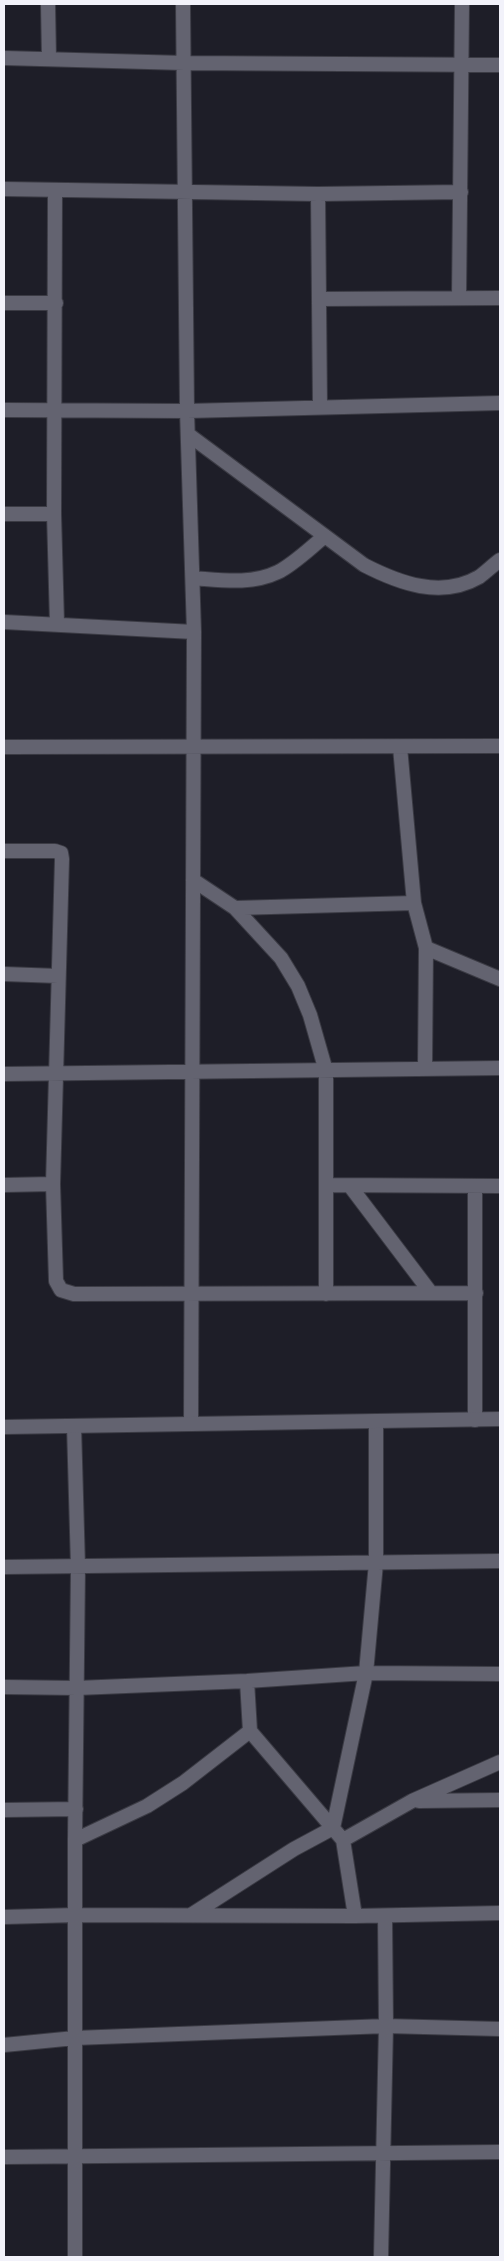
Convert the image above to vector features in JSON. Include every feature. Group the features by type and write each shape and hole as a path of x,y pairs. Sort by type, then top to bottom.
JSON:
{"street":[{"path":"48,4 49,59"},
{"path":"183,4 187,411 194,632 191,1424"},
{"path":"459,298 462,4"},
{"path":"4,58 184,63 500,65"},
{"path":"4,189 185,190 318,194 461,192"},
{"path":"54,190 56,303 54,514 57,623"},
{"path":"318,194 320,408"},
{"path":"320,298 500,298"},
{"path":"4,302 56,303"},
{"path":"4,410 187,411 500,403"},
{"path":"189,435 364,565 390,579 418,586 442,588 462,584 479,577 500,560"},
{"path":"4,514 54,514"},
{"path":"192,578 230,581 263,577 278,572 325,536"},
{"path":"4,622 57,623 194,632"},
{"path":"4,747 500,746"},
{"path":"400,747 414,903 426,948 425,1069"},
{"path":"4,851 55,851 61,853 54,1184 56,1281 61,1290 74,1294 190,1295 476,1293"},
{"path":"193,880 235,908 281,958 298,986 310,1015 326,1071 326,1294"},
{"path":"235,908 414,903"},
{"path":"426,948 500,979"},
{"path":"4,974 58,976"},
{"path":"4,1074 500,1068"},
{"path":"4,1185 54,1184"},
{"path":"326,1185 500,1186"},
{"path":"350,1186 431,1293"},
{"path":"475,1186 475,1420"},
{"path":"4,1427 500,1419"},
{"path":"191,1915 294,1849 333,1828 366,1673 376,1563 376,1422"},
{"path":"74,1426 78,1567 75,1840 75,2257"},
{"path":"4,1567 500,1561"},
{"path":"4,1686 77,1688 246,1681 366,1673 500,1674"},
{"path":"246,1681 250,1731 343,1840 355,1916"},
{"path":"75,1840 147,1806 184,1783 250,1731"},
{"path":"343,1840 412,1801 500,1762"},
{"path":"412,1801 500,1800"},
{"path":"4,1810 76,1809"},
{"path":"4,1917 76,1915 385,1916 500,1913"},
{"path":"381,2257 386,2026 385,1916"},
{"path":"4,2045 75,2038 386,2026 500,2029"},
{"path":"4,2157 500,2152"}]}
